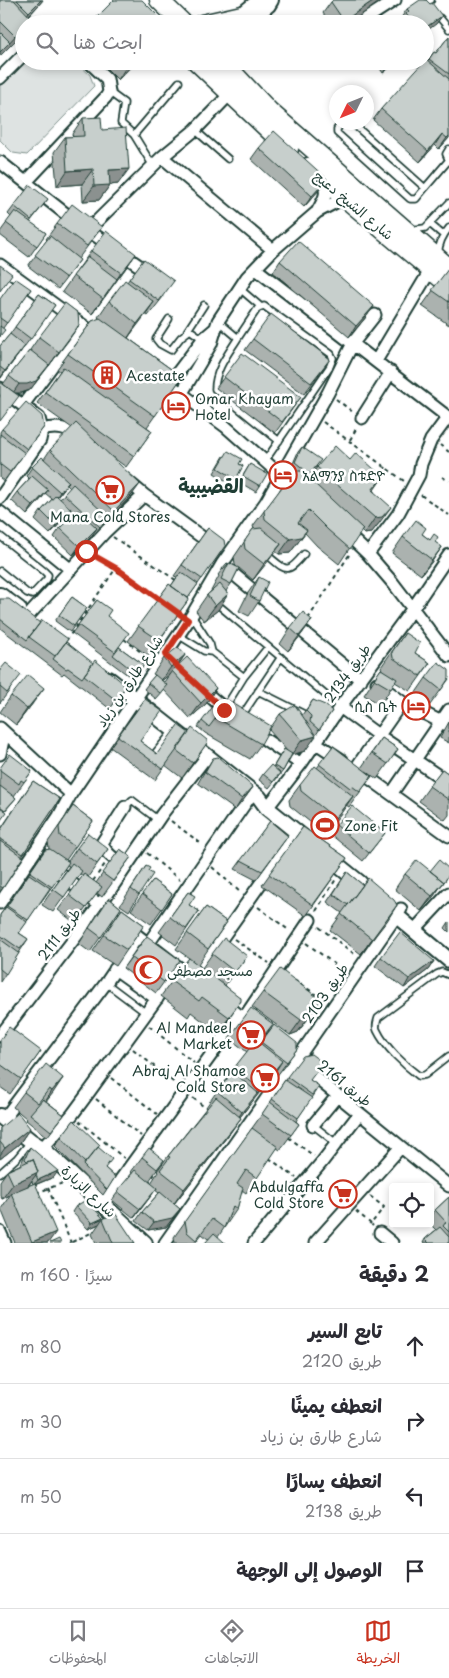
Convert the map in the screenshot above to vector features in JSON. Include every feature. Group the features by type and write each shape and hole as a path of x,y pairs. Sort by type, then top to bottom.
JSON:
{"main road":[{"path":"152,3 167,15"},
{"name":"شارع الشيخ دعيج","path":"208,70 230,94 322,180 349,202 439,265"},
{"name":"شارع الشيخ دعيج","path":"238,70 270,111 402,227 439,265 449,285"}],"street":[{"path":"246,15 260,0"},
{"path":"250,15 268,5 271,0"},
{"path":"372,15 395,0"},
{"path":"430,0 440,18"},
{"path":"0,78 15,63"},
{"path":"26,182 109,92 107,79 98,70"},
{"path":"88,230 162,157 195,130 221,101 230,94 243,96 270,111"},
{"path":"162,157 273,250"},
{"path":"0,162 88,230 159,280"},
{"path":"317,212 326,194 326,188 322,180"},
{"path":"182,393 211,344 217,325 239,288 273,250 317,212 342,200 349,202"},
{"path":"0,265 106,342"},
{"path":"376,361 439,265"},
{"path":"256,269 449,418 432,440 412,488 398,514 368,554"},
{"name":"شارع طارق بن زياد","path":"0,904 158,665 169,658 178,635 225,560 246,539 328,393 353,343 375,314"},
{"path":"169,384 203,339 217,325"},
{"path":"23,405 82,326"},
{"path":"362,418 391,372"},
{"path":"153,374 182,393 225,426 295,487"},
{"path":"0,388 39,418 42,430 40,440 0,498"},
{"path":"42,430 64,429 76,434 89,447"},
{"path":"117,471 225,560 301,630 363,678 402,702 445,724"},
{"path":"28,616 86,551 144,495"},
{"path":"0,512 70,569"},
{"path":"336,524 368,554 413,608 449,656"},
{"name":"طريق 2134","path":"148,944 208,856 262,799 301,764 413,608 445,569 449,555"},
{"path":"0,595 42,627"},
{"path":"99,672 262,799 399,912 449,960"},
{"path":"192,679 224,710 301,764"},
{"path":"356,768 402,702"},
{"path":"340,708 449,783"},
{"path":"392,793 415,760 445,724 449,710"},
{"path":"0,729 71,794"},
{"path":"0,729 3,740 0,754"},
{"path":"316,743 392,793 449,836"},
{"name":"طريق 2111","path":"0,1036 100,905 160,817 207,756"},
{"path":"262,799 298,832 399,912"},
{"path":"125,866 104,849 102,843 128,803"},
{"path":"34,854 85,892 197,982 298,832"},
{"path":"416,928 449,893"},
{"name":"طريق 2103","path":"165,1243 275,1094 399,912"},
{"path":"101,1206 163,1119 242,1017 310,920"},
{"path":"416,928 449,950"},
{"path":"1,1118 106,983 138,936"},
{"path":"37,1147 72,1115 179,968"},
{"path":"115,969 157,999"},
{"name":"طريق 2161","path":"217,997 449,1186"},
{"path":"313,1125 337,1096"},
{"path":"254,1243 322,1162 359,1114"},
{"name":"شارع الزبارة","path":"1,1118 37,1147 101,1206 114,1222 136,1243"},
{"name":"شارع الزبارة","path":"37,1147 70,1181 144,1243"},
{"path":"315,1243 400,1148"},
{"path":"0,1232 5,1243"},
{"path":"380,1233 392,1243"}],"lane":[{"path":"440,18 449,29"},
{"path":"134,135 180,82"},
{"path":"109,92 124,104 121,122 134,135 153,166"},
{"path":"195,130 228,159"},
{"path":"337,130 337,133 410,199 416,199 449,161 446,154 449,149"},
{"path":"360,130 425,188"},
{"path":"402,227 413,230 425,228 449,203"},
{"path":"430,224 443,235"},
{"path":"439,265 443,235 449,228"},
{"path":"239,288 260,306 264,306 331,354 332,358 330,366 265,461"},
{"path":"168,319 156,339 167,349 171,350 187,331 204,305"},
{"path":"260,306 222,363 216,380 215,390 279,442"},
{"path":"217,325 238,338"},
{"path":"187,331 192,330 203,339"},
{"path":"0,536 48,575 47,580 32,595 0,571"},
{"path":"257,547 285,569 293,567 304,554"},
{"path":"205,594 340,708"},
{"path":"192,615 210,644 212,652"},
{"path":"178,635 204,651 212,652 244,677"},
{"path":"224,710 244,677 268,647"},
{"path":"239,720 281,657"},
{"path":"258,691 328,726"},
{"path":"149,760 174,730"},
{"path":"128,803 160,817"},
{"path":"449,975 442,972 437,974 378,1018 376,1024 377,1030 391,1050 419,1076 425,1074 449,1056"},
{"path":"106,983 146,1014"},
{"path":"313,1125 336,1143"},
{"path":"0,1173 17,1158 37,1147"}],"path":[{"path":"328,393 362,418 350,440"},
{"path":"314,416 350,440 449,515"},
{"path":"375,481 386,467"},
{"path":"442,476 449,482"},
{"path":"105,532 177,582"},
{"path":"301,630 357,543"},
{"path":"86,551 116,568 164,603"},
{"path":"64,644 116,568"},
{"path":"121,636 158,665"},
{"path":"160,817 208,856 250,901 353,977"},
{"path":"139,847 188,886"},
{"path":"85,892 111,856"},
{"path":"343,868 310,920 364,962"},
{"path":"104,1072 163,1119"},
{"path":"89,1092 147,1141"},
{"path":"72,1115 154,1175 146,1185"},
{"path":"286,1135 322,1162"},
{"path":"264,1154 304,1184"},
{"path":"32,1194 70,1181"},
{"path":"48,1188 71,1243 114,1222"},
{"path":"362,1190 384,1207 371,1224"},
{"path":"348,1205 380,1233"}],"shaded area":[{"path":"15,69 85,70 90,75 94,86 27,155 13,153 0,140 0,83"}],"building":[{"path":"0,0 14,0 28,15 15,15 15,36 0,21"},
{"path":"17,0 41,0 29,12"},
{"path":"114,0 142,0 157,15 99,15"},
{"path":"333,0 374,0 353,15 340,15 331,2"},
{"path":"420,0 426,0 430,4 432,3 442,16 434,22 434,15 407,15 409,11 407,9"},
{"path":"0,32 10,42 0,52"},
{"path":"449,36 449,74 434,63 434,52 436,53"},
{"path":"434,66 449,79 449,136 447,138 442,134 428,151 381,109 416,70 434,70"},
{"path":"101,117 102,130 126,128 129,169 109,170 110,185 94,186 93,169 67,171 65,137 84,136 83,118"},
{"path":"274,131 327,179 312,196 259,148"},
{"path":"30,185 48,199 31,220 14,206"},
{"path":"72,204 102,227 87,246 57,224"},
{"path":"15,211 46,233 37,246 6,223"},
{"path":"106,231 136,254 121,273 91,251"},
{"path":"50,236 80,260 66,278 35,255"},
{"path":"298,241 374,306 356,326 280,261"},
{"path":"88,257 117,279 103,299 73,276"},
{"path":"144,259 174,281 159,301 129,279"},
{"path":"0,265 12,274 0,291"},
{"path":"449,268 449,302 432,290"},
{"path":"15,278 31,289 7,323 0,318 0,299"},
{"path":"125,280 154,302 137,324 109,301"},
{"path":"39,294 55,305 31,339 15,327"},
{"path":"65,303 78,313 79,325 59,352 39,337"},
{"path":"271,314 330,359 311,383 253,339"},
{"path":"100,318 182,377 155,416 68,354 92,321"},
{"path":"0,326 5,330 0,336"},
{"path":"10,334 25,346 5,371 0,367 0,346"},
{"path":"30,350 49,365 36,381 19,384 9,376"},
{"path":"242,353 301,397 282,422 224,377"},
{"path":"63,367 152,431 134,456 45,392"},
{"path":"0,382 19,396 0,421"},
{"path":"26,402 42,416 44,427 27,449 2,429"},
{"path":"76,423 140,484 114,511 50,450"},
{"path":"0,434 25,453 10,472 0,466"},
{"path":"335,446 350,460 356,453 383,477 372,490 391,507 382,517 375,518 317,467"},
{"path":"302,447 321,460 310,474 295,462"},
{"path":"228,451 242,459 239,464 243,466 236,479 218,468"},
{"path":"42,457 69,482 60,492 32,467"},
{"path":"250,464 267,474 260,486 243,476"},
{"path":"294,471 301,471 363,529 350,549 308,510 298,523 307,530 301,537 290,539 265,519 264,511"},
{"path":"32,476 48,490 33,506 17,492"},
{"path":"73,484 108,517 100,527 64,494"},
{"path":"56,495 71,509 56,526 41,511"},
{"path":"78,510 97,528 79,546 60,528"},
{"path":"416,520 426,528 422,534 430,540 434,534 438,537 435,542 442,547 432,560 403,537"},
{"path":"208,528 224,540 225,546 202,579 182,565"},
{"path":"261,528 281,544 264,564 245,549 244,542 253,529"},
{"path":"229,563 239,568 231,584 221,579"},
{"path":"181,572 198,584 188,598 171,586"},
{"path":"259,577 268,582 259,601 250,596"},
{"path":"169,584 189,599 159,640 138,626"},
{"path":"220,584 228,594 215,606 207,595"},
{"path":"72,597 87,608 74,626 59,615"},
{"path":"0,599 9,599 40,623 27,640 0,619"},
{"path":"97,600 111,610 107,616 129,633 115,652 78,625"},
{"path":"303,612 312,620 299,636 290,628"},
{"path":"42,620 68,639 55,656 29,637"},
{"path":"405,633 420,643 415,653 430,663 420,676 393,658 392,652"},
{"path":"66,642 93,663 82,678 53,659"},
{"path":"119,647 144,665 137,674 113,655"},
{"path":"178,647 185,655 171,667 164,658"},
{"path":"187,657 216,688 201,703 172,671"},
{"path":"95,660 123,683 124,689 116,700 84,675"},
{"path":"438,662 449,670 449,678 441,690 426,678"},
{"path":"6,663 21,675 7,693 0,687 0,670"},
{"path":"381,669 397,679 391,689 374,679"},
{"path":"28,675 44,688 27,709 11,696"},
{"path":"155,675 167,685 160,693 148,683"},
{"path":"145,699 162,711 140,741 157,754 178,725 189,733 163,769 118,736"},
{"path":"313,700 325,705 332,711 319,730 310,722 311,716 306,711"},
{"path":"229,701 271,726 261,744 215,717"},
{"path":"215,704 222,710 209,727 202,721"},
{"path":"295,705 316,736 302,740 280,714"},
{"path":"192,728 207,740 207,743 193,763 176,750"},
{"path":"382,738 398,749 388,764 372,753"},
{"path":"333,746 372,776 360,792 352,786 350,788 319,764"},
{"path":"284,749 292,754 283,771 274,766"},
{"path":"10,754 32,771 24,782 21,780 19,784 0,770"},
{"path":"218,757 253,787 242,799 205,772 213,758"},
{"path":"271,765 280,773 273,782 263,774"},
{"path":"315,766 353,796 335,818 301,791 300,785"},
{"path":"442,769 449,774 449,800 429,786"},
{"path":"33,781 60,799 23,854 0,839 0,831"},
{"path":"0,786 16,798 5,810 0,806"},
{"path":"73,806 93,821 75,847 60,836 59,827"},
{"path":"352,806 385,833 369,853 336,825"},
{"path":"0,807 7,812 0,821"},
{"path":"270,821 288,836 262,871 241,860"},
{"path":"303,827 347,858 313,905 269,874"},
{"path":"88,833 108,849 97,864 77,848"},
{"path":"0,841 23,857 3,888 0,886"},
{"path":"50,849 69,862 52,887 30,872 45,850"},
{"path":"120,849 131,857 113,881 102,873"},
{"path":"417,860 444,882 432,896 405,874"},
{"path":"439,860 449,869 449,875 444,882 430,871"},
{"path":"72,863 82,871 64,897 53,889"},
{"path":"146,866 150,868 148,871 153,874 139,895 131,889"},
{"path":"347,872 363,885 348,905 333,894"},
{"path":"29,874 50,888 28,920 7,906"},
{"path":"84,874 102,887 86,908 69,895"},
{"path":"368,878 394,900 397,905 372,939 341,914"},
{"path":"153,880 172,894 162,909 142,894"},
{"path":"188,892 195,896 189,905 199,911 186,929 170,917"},
{"path":"109,898 121,908 101,937 89,928"},
{"path":"6,907 27,922 19,933 28,939 20,949 0,935 0,915"},
{"path":"206,907 227,922 208,949 187,933"},
{"path":"122,909 144,925 127,950 104,935"},
{"path":"400,932 434,961 409,979 381,957"},
{"path":"147,936 180,960 164,982 131,957"},
{"path":"224,938 247,956 235,972 212,954"},
{"path":"0,939 19,953 6,974 0,969"},
{"path":"189,958 241,998 241,1001 229,1017 202,997 199,1001 171,981"},
{"path":"280,969 321,1000 309,1017 301,1020 263,992"},
{"path":"251,1008 273,1024 261,1039 240,1023"},
{"path":"274,1025 297,1043 297,1049 287,1062 261,1042"},
{"path":"9,1027 41,1051 21,1079 0,1064 0,1040"},
{"path":"256,1040 282,1061 260,1089 234,1068"},
{"path":"311,1054 323,1063 310,1080 319,1086 312,1095 287,1077 303,1056"},
{"path":"46,1064 63,1078 52,1091 49,1089 38,1103 24,1092"},
{"path":"233,1072 258,1093 242,1112 217,1091"},
{"path":"285,1080 312,1098 298,1118 272,1099"},
{"path":"216,1097 241,1118 184,1189 160,1170 170,1157 168,1156"},
{"path":"43,1099 64,1115 51,1131 30,1114"},
{"path":"270,1102 299,1124 291,1135 262,1114"},
{"path":"18,1113 30,1128 5,1148 0,1142 0,1128"},
{"path":"74,1120 100,1145 85,1163 61,1137"},
{"path":"252,1128 278,1147 257,1178 246,1170 237,1184 243,1188 237,1209 233,1206 224,1228 212,1219 196,1240 187,1232 185,1221"},
{"path":"30,1147 58,1171 38,1180 36,1175 38,1172 33,1159 27,1161 25,1159"},
{"path":"98,1147 112,1159 105,1168 115,1177 107,1190 83,1165"},
{"path":"149,1148 164,1160 157,1169 142,1157"},
{"path":"33,1159 38,1172 13,1184 7,1171"},
{"path":"135,1170 157,1188 140,1209 117,1191"},
{"path":"35,1183 56,1232 32,1242 11,1193"},
{"path":"160,1192 180,1209 172,1218 154,1222 142,1212"},
{"path":"449,1197 449,1232 443,1226 446,1222 435,1210"},
{"path":"86,1200 103,1218 92,1223 76,1206"},
{"path":"115,1213 135,1243 113,1243 103,1219"},
{"path":"440,1227 449,1237 449,1243 429,1243 425,1239"},
{"path":"214,1233 225,1243 205,1243"},
{"path":"59,1239 61,1243 50,1243"}],"place":[{"name":"Acestate","path":"107,375"},
{"name":"Omar Khayam Hotel","path":"176,406"},
{"name":"አልማንያ ስቱድዮ","path":"283,475"},
{"name":"Mana Cold Stores","path":"110,490"},
{"name":"ሲስ ቤት","path":"416,706"},
{"name":"Zone Fit","path":"325,825"},
{"name":"مسجد مصطفى","path":"148,970"},
{"name":"Al Mandeel Market","path":"251,1035"},
{"name":"Abraj Al Shamoe Cold Store","path":"265,1078"},
{"name":"Abdulgaffa Cold Store","path":"343,1194"}],"district":[{"name":"القضيبية","path":"211,485"}],"route":[{"path":"86,551 116,568 188,620 165,655 224,710"}]}
